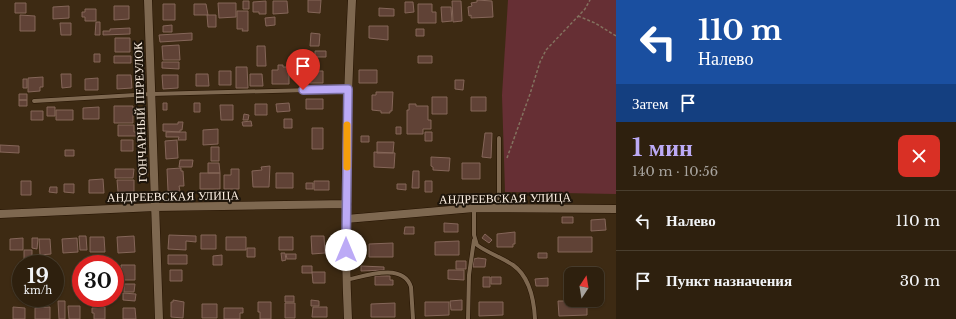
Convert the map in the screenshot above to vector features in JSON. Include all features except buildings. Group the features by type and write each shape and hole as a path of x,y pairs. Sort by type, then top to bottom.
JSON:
{"street":[{"name":"ГОНЧАРНЫЙ ПЕРЕУЛОК","path":"148,0 159,319"},
{"path":"348,319 346,280 346,219 348,89 352,0"},
{"name":"АНДРЕЕВСКАЯ УЛИЦА","path":"0,214 155,207 347,204"},
{"name":"АНДРЕЕВСКАЯ УЛИЦА","path":"346,219 474,208 616,208"}],"lane":[{"path":"34,101 152,94 348,89"},
{"path":"499,138 499,208"},
{"path":"468,319 469,275 474,240 474,208"},
{"path":"474,240 481,248 513,265 525,278 531,292 535,319"},
{"path":"346,280 385,272 393,272 401,275 409,282 411,287 413,319"}],"path":[{"path":"506,159 540,62 546,50 585,9 590,0"},
{"path":"578,16 595,23 616,36"}],"shaded area":[{"path":"508,0 616,0 616,194 505,192 502,95"}],"slow traffic":[{"path":"347,125 347,167"}],"route":[{"path":"303,90 348,89 346,250"}]}
